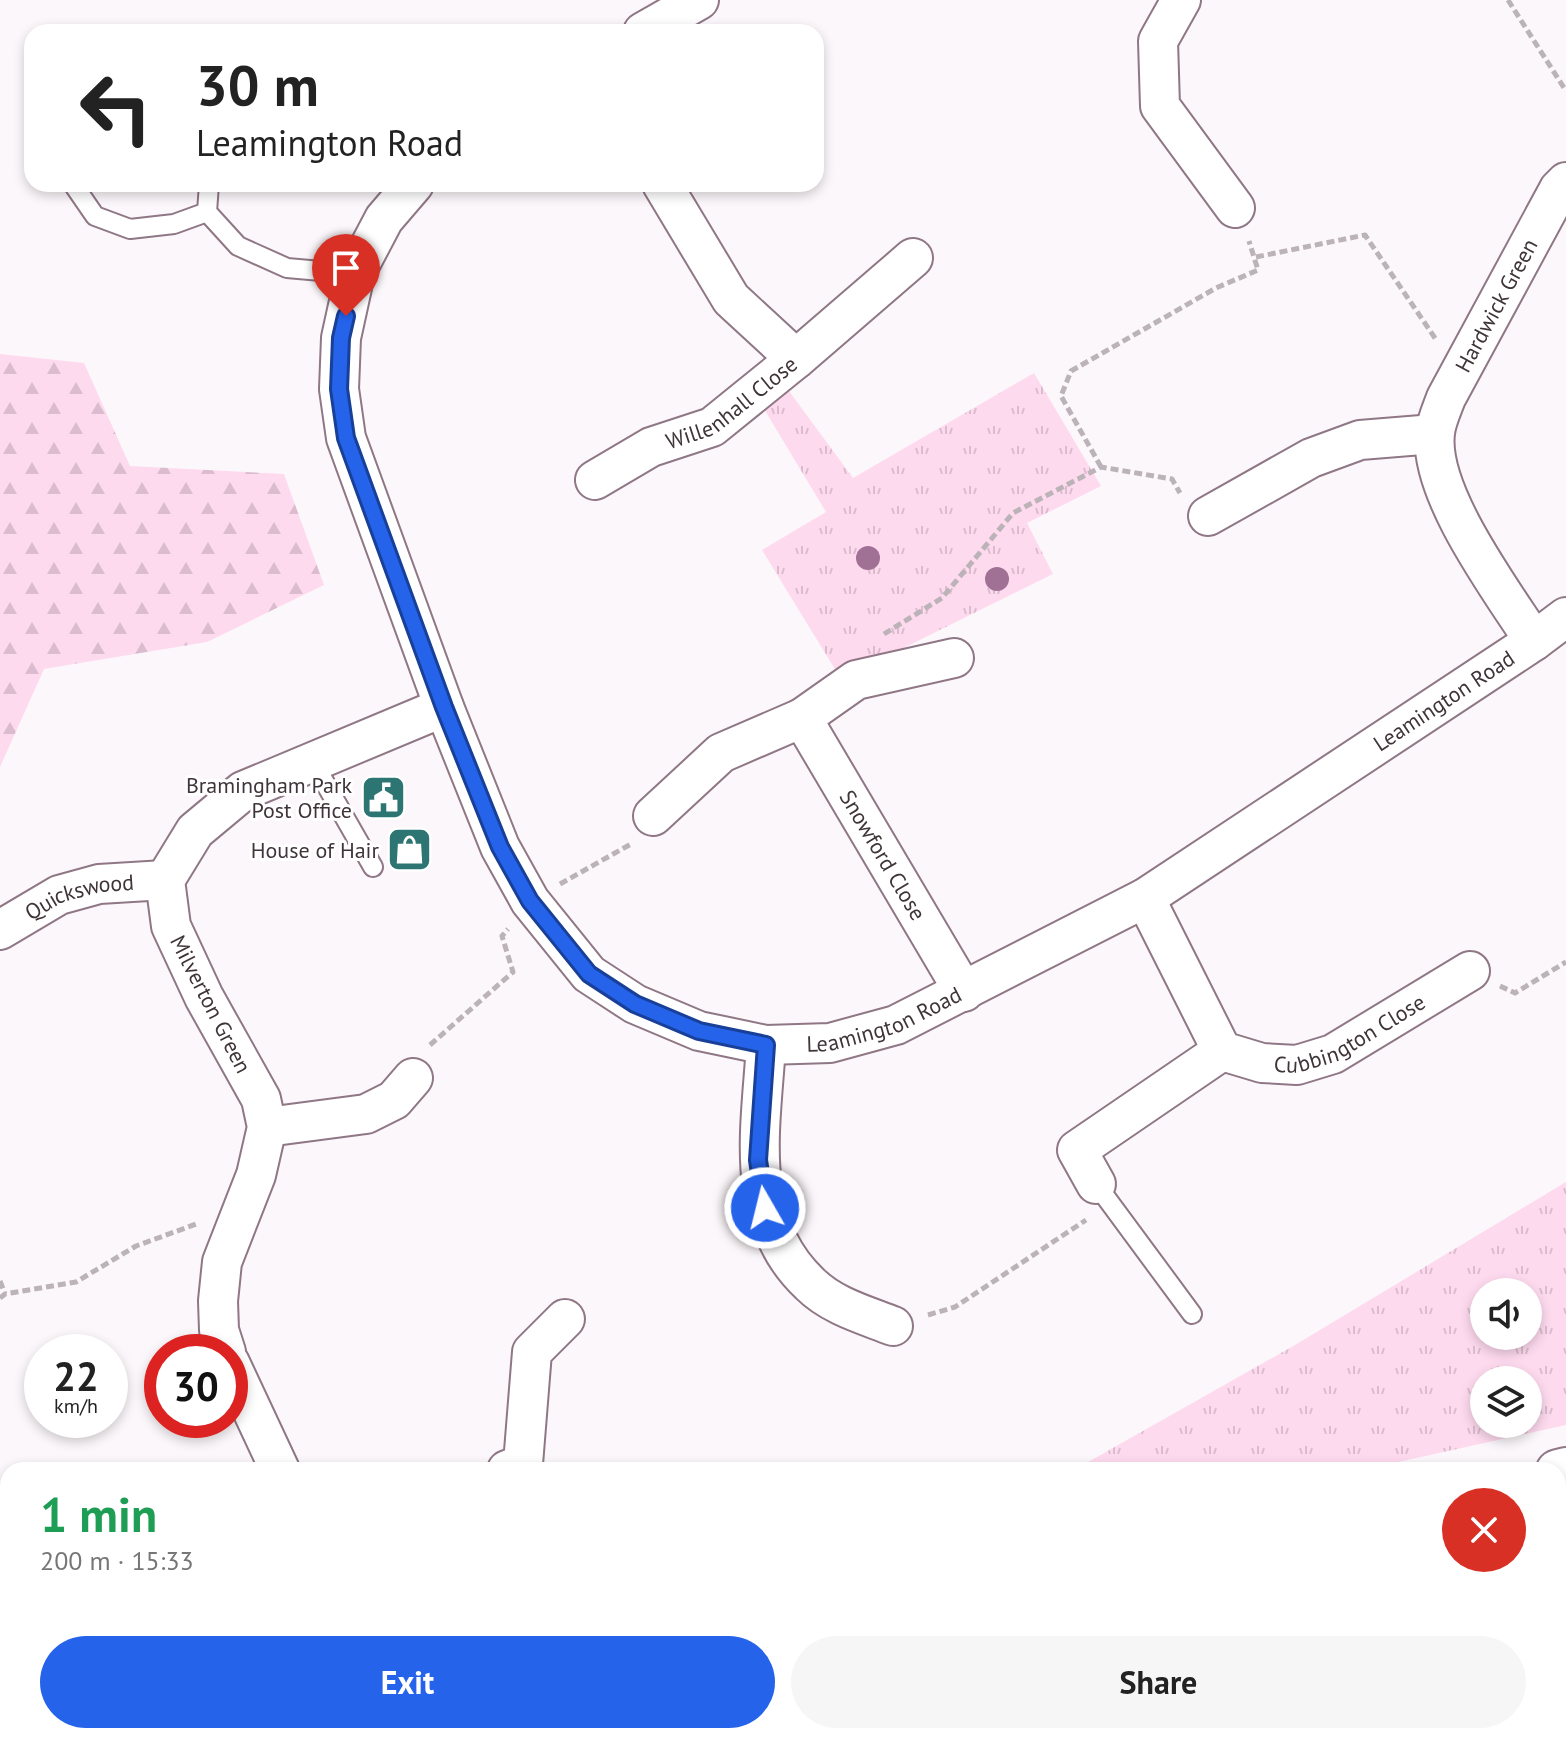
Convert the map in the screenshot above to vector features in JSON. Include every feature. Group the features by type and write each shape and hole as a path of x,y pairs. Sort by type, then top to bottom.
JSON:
{"street":[{"path":"657,24 699,0"},
{"path":"1181,0 1158,41 1160,106 1235,208"},
{"name":"Hardwick Green","path":"1534,641 1455,514 1440,473 1434,434 1446,398 1559,189 1566,182"},
{"name":"Leamington Road","path":"407,192 384,219 355,274 341,338 339,389 346,438 444,707 500,847 530,901 589,974 635,1004 699,1031 766,1045 830,1043 896,1025 1145,898 1566,617"},
{"name":"Willenhall Close","path":"595,480 651,447 712,427 796,359 731,299 667,192"},
{"path":"796,359 913,258"},
{"path":"1208,516 1311,458 1360,440 1434,434"},
{"path":"653,816 721,753 802,718 856,680 954,658"},
{"path":"165,880 195,831 243,791 444,707"},
{"name":"Snowford Close","path":"802,718 964,992"},
{"name":"Quickswood","path":"0,930 59,895 99,884 165,880"},
{"name":"Milverton Green","path":"165,880 171,926 204,997 261,1099 267,1127 256,1175 222,1262 218,1301 220,1334"},
{"path":"1104,1194 1077,1150 1222,1051 1145,898"},
{"name":"Cubbington Close","path":"1222,1051 1262,1063 1297,1065 1333,1054 1470,971"},
{"path":"766,1045 758,1160 765,1208 782,1249 811,1285 841,1305 893,1326"},
{"path":"267,1127 366,1114 394,1100 413,1078"},
{"path":"523,1462 532,1352 565,1319"},
{"path":"248,1402 276,1462"}],"lane":[{"path":"78,192 95,216 130,229 174,224 207,212"},
{"path":"208,192 207,212 238,246 287,268 355,274"},
{"path":"313,762 373,867"},
{"path":"1104,1194 1192,1314"}],"path":[{"path":"1508,0 1566,91"},
{"path":"1101,467 1061,396 1071,371 1216,288 1258,270 1256,257 1235,208"},
{"path":"1256,257 1365,235 1459,374"},
{"path":"874,639 942,598 1013,513 1101,467 1172,479 1188,505 1208,516"},
{"path":"1470,971 1515,993 1566,962"},
{"path":"893,1326 955,1307 1104,1194"},
{"path":"0,1281 2,1296 76,1282 136,1246 241,1208"}],"green space":[{"path":"0,354 84,363 130,466 284,474 324,585 207,642 44,669 0,767"},
{"path":"1034,373 1101,486 1027,523 1053,574 841,679 762,550 826,512 764,409 789,391 853,478"},
{"path":"1566,1182 1566,1425 1542,1430 1542,1366 1470,1366 1470,1438 1507,1438 1398,1462 1088,1462 1295,1345"}],"place":[{"name":"Bramingham Park Post Office","path":"383,798"},
{"name":"House of Hair","path":"410,850"}],"route":[{"path":"346,316 341,338 339,389 346,438 444,707 500,847 530,901 589,974 635,1004 699,1031 766,1045 758,1160 765,1208"}]}
